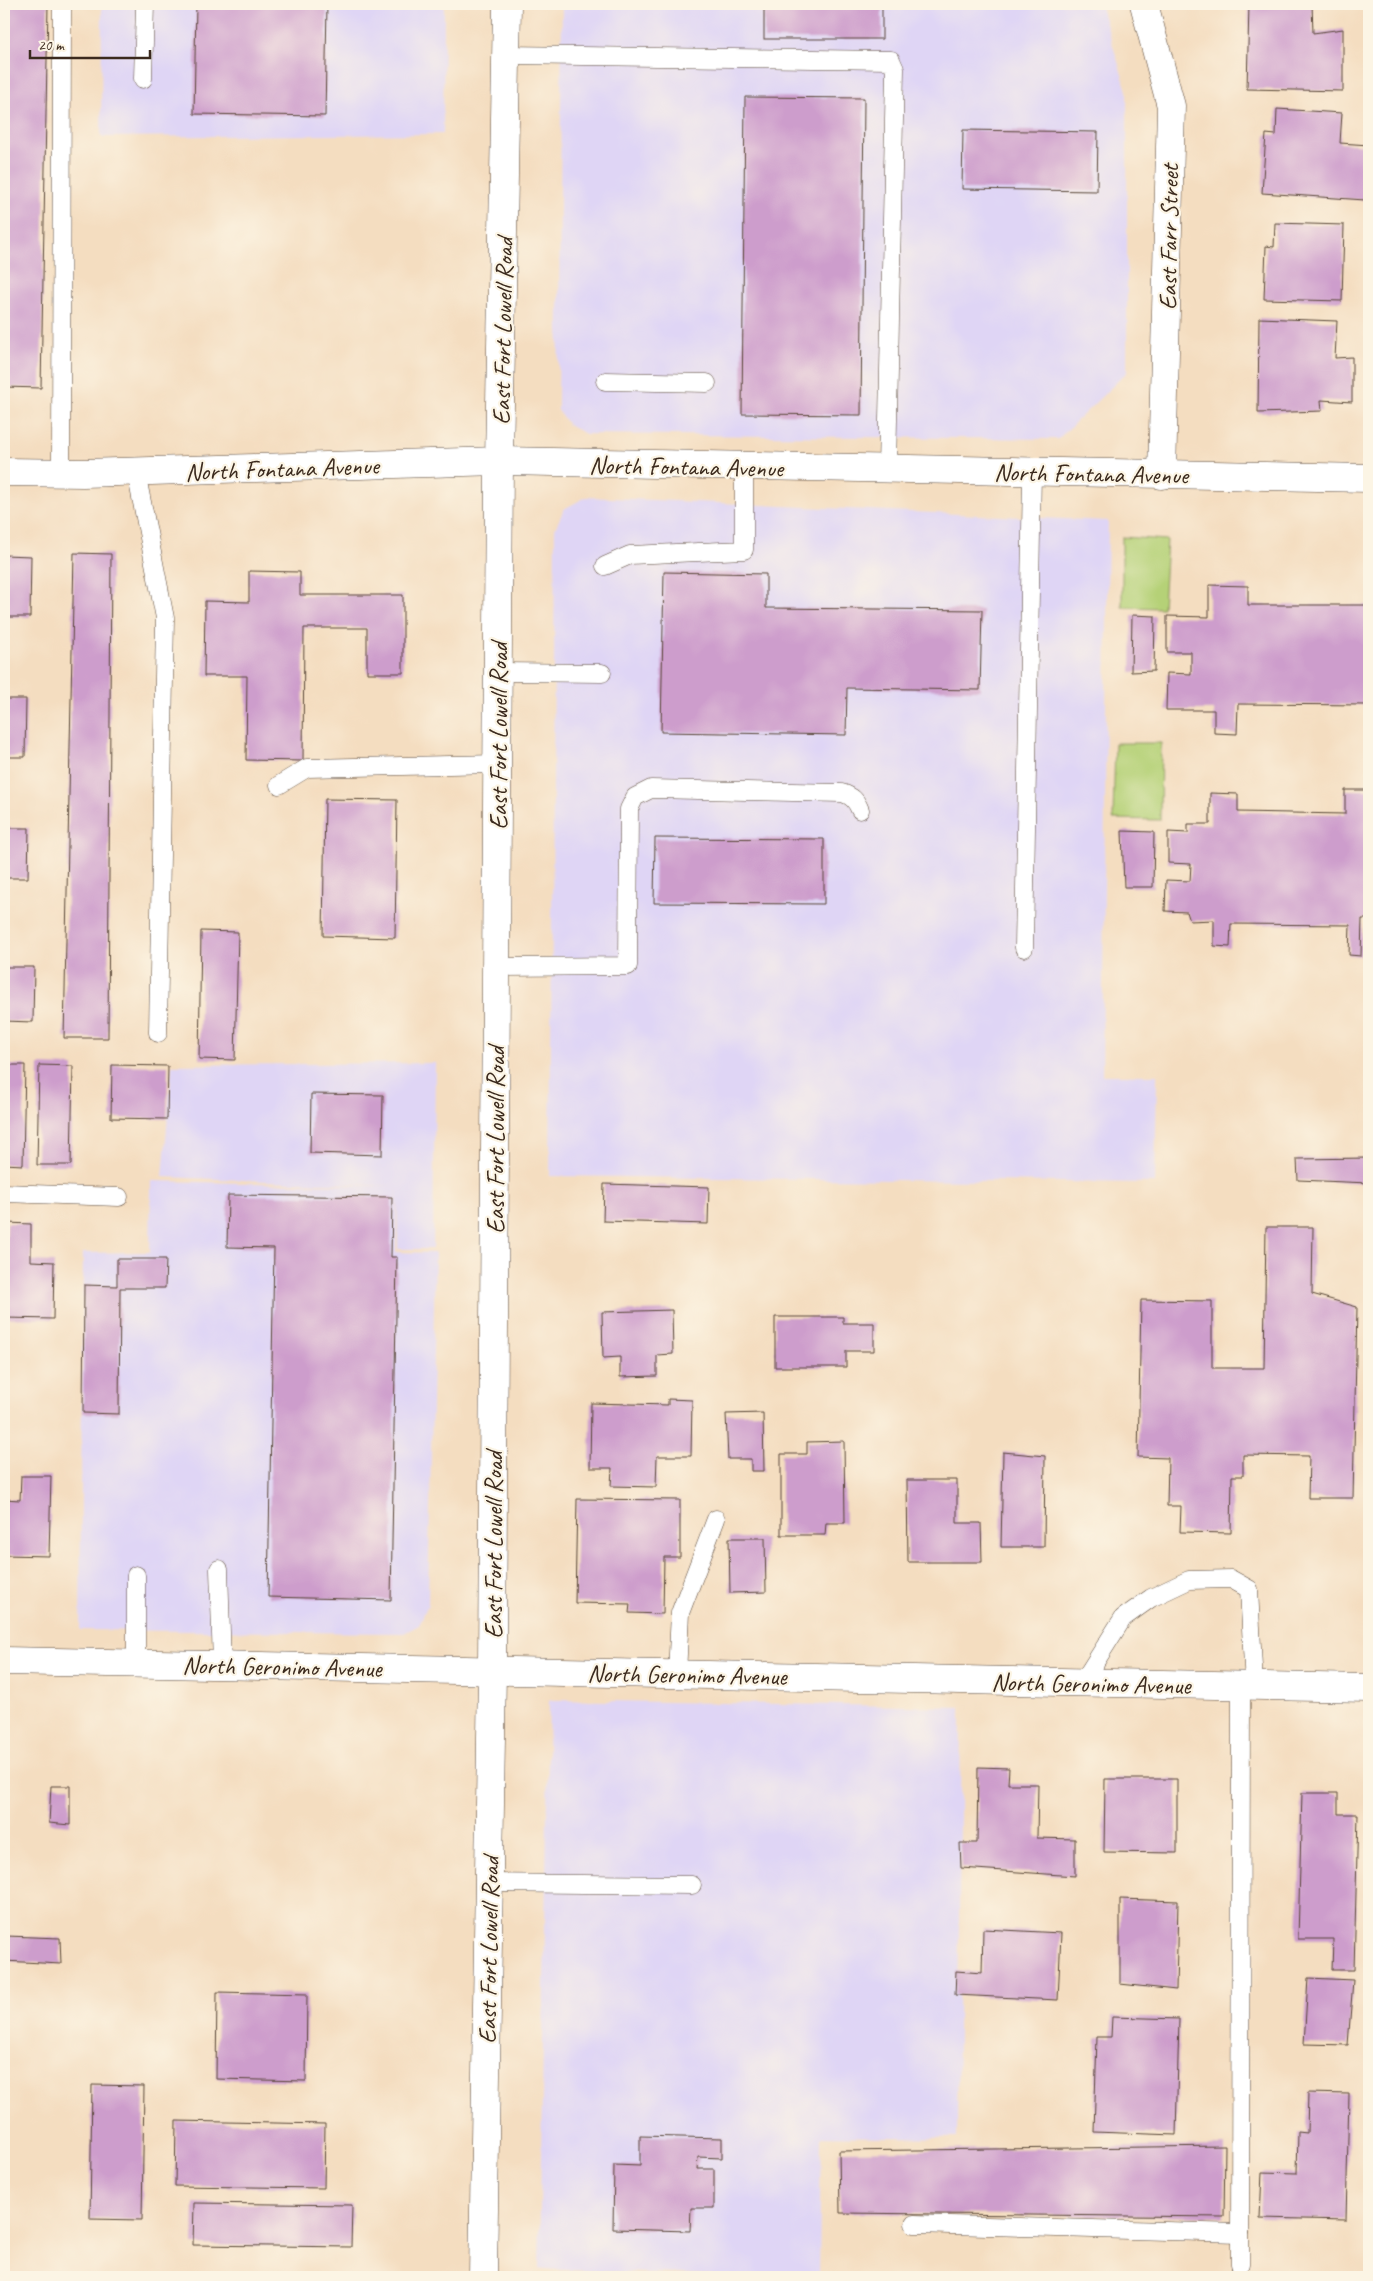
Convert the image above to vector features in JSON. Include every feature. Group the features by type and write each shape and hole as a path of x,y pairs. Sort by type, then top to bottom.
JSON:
{"street":[{"name":"East Fort Lowell Road","path":"483,2277 492,1670 499,461 507,4"},
{"name":"East Farr Street","path":"1144,4 1171,106 1162,475"},
{"name":"North Fontana Avenue","path":"4,472 136,472 499,461 1369,478"},
{"name":"North Geronimo Avenue","path":"4,1662 1369,1688"}],"lane":[{"path":"61,473 62,4"},
{"path":"143,79 144,4"},
{"path":"506,55 891,60 895,70 887,470"},
{"path":"605,381 707,383"},
{"path":"605,566 630,555 744,550 744,467"},
{"path":"136,472 165,618 158,1033"},
{"path":"1024,948 1032,472"},
{"path":"498,672 602,673"},
{"path":"279,785 307,768 497,764"},
{"path":"496,967 628,966 629,809 635,797 651,789 842,793 850,795 856,801 860,810"},
{"path":"4,1193 119,1197"},
{"path":"677,1674 680,1613 716,1519"},
{"path":"219,1569 222,1665"},
{"path":"136,1575 136,1664"},
{"path":"1082,1682 1123,1618 1151,1598 1190,1580 1231,1579 1249,1589 1240,2264"},
{"path":"488,1882 692,1885"},
{"path":"914,2224 1240,2233"}],"shaded area":[{"path":"102,4 444,4 443,134 101,137"},
{"path":"562,4 1100,4 1127,91 1127,372 1058,439 586,434 568,425 558,410"},
{"path":"586,497 1108,521 1102,1075 1157,1075 1155,1183 550,1176 555,529 564,509"},
{"path":"435,1063 433,1249 398,1249 397,1188 396,1252 435,1253 428,1604 419,1625 404,1633 80,1630 83,1253 150,1252 151,1181 397,1186 163,1177 172,1065"},
{"path":"549,1700 961,1707 957,2138 821,2136 819,2277 763,2277 539,2269"}],"green space":[{"path":"1122,537 1167,540 1163,608 1122,607"},
{"path":"1115,743 1161,743 1160,820 1113,819"}],"building":[{"path":"4,4 48,4 41,388 4,387"},
{"path":"196,4 327,4 325,116 194,114"},
{"path":"764,4 882,4 882,39 764,39"},
{"path":"1249,4 1312,4 1313,33 1343,29 1343,91 1247,89"},
{"path":"745,97 864,98 861,415 742,414"},
{"path":"1277,109 1342,113 1340,143 1369,145 1365,200 1262,193 1266,134 1276,135"},
{"path":"963,130 1098,132 1097,191 962,189"},
{"path":"1275,223 1344,225 1342,301 1264,299 1266,246 1274,247"},
{"path":"1259,318 1337,321 1335,358 1352,357 1352,402 1321,400 1322,411 1258,413"},
{"path":"74,553 111,554 108,1038 64,1038"},
{"path":"4,555 31,556 30,617 4,617"},
{"path":"249,571 300,572 300,595 403,595 403,673 367,673 367,628 304,628 303,761 246,760 247,676 204,676 205,601 249,602"},
{"path":"664,572 766,574 766,608 982,610 980,690 847,688 846,735 661,732"},
{"path":"1209,585 1248,586 1248,605 1369,605 1369,705 1238,704 1237,734 1214,733 1214,710 1166,710 1167,673 1191,674 1191,652 1167,652 1167,616 1209,617"},
{"path":"1132,615 1155,616 1154,671 1131,672"},
{"path":"4,699 26,699 25,757 4,757"},
{"path":"1345,790 1369,790 1369,919 1362,919 1361,956 1349,955 1350,925 1231,924 1230,947 1214,946 1214,920 1190,921 1187,912 1165,911 1166,880 1190,881 1191,864 1168,863 1168,832 1188,833 1188,824 1210,824 1210,793 1238,794 1238,812 1345,814"},
{"path":"325,799 397,800 395,938 323,936"},
{"path":"4,828 29,828 28,878 4,878"},
{"path":"1122,831 1154,832 1153,887 1124,887"},
{"path":"655,838 824,839 824,904 654,903"},
{"path":"201,931 238,932 235,1060 199,1059"},
{"path":"4,967 34,967 33,1022 4,1021"},
{"path":"4,1065 25,1065 23,1165 4,1164"},
{"path":"39,1065 73,1066 71,1165 37,1165"},
{"path":"112,1065 168,1066 167,1119 111,1118"},
{"path":"311,1094 383,1095 382,1155 310,1153"},
{"path":"1369,1158 1369,1183 1298,1180 1297,1159"},
{"path":"604,1184 709,1187 708,1224 603,1221"},
{"path":"228,1195 392,1197 391,1257 397,1257 391,1600 268,1597 274,1248 227,1247"},
{"path":"7,1223 31,1224 31,1261 54,1262 53,1319 5,1318"},
{"path":"1266,1227 1313,1227 1312,1294 1357,1307 1353,1498 1308,1498 1309,1456 1243,1455 1243,1476 1232,1476 1231,1533 1180,1532 1181,1506 1167,1506 1168,1458 1138,1457 1141,1300 1212,1301 1212,1368 1264,1368"},
{"path":"117,1259 166,1259 165,1288 120,1288 119,1414 83,1413 84,1285 117,1286"},
{"path":"672,1310 673,1354 657,1355 657,1376 620,1377 620,1357 603,1358 602,1312"},
{"path":"775,1317 843,1317 843,1323 874,1323 874,1351 846,1351 846,1367 775,1367"},
{"path":"668,1399 692,1400 691,1456 657,1456 656,1487 611,1486 612,1468 590,1468 591,1403 668,1405"},
{"path":"763,1413 764,1471 751,1471 751,1459 728,1459 726,1414"},
{"path":"844,1441 845,1523 826,1523 825,1535 781,1535 781,1454 807,1454 807,1442"},
{"path":"1003,1452 1045,1456 1044,1547 1001,1547"},
{"path":"21,1476 51,1476 49,1556 4,1555 4,1499 20,1500"},
{"path":"907,1480 957,1480 957,1523 981,1523 982,1562 908,1562"},
{"path":"577,1499 680,1500 680,1557 664,1557 663,1614 629,1613 630,1604 575,1603"},
{"path":"729,1538 765,1538 766,1592 730,1593"},
{"path":"978,1767 1009,1768 1008,1784 1038,1784 1037,1838 1075,1839 1075,1876 961,1868 960,1843 977,1843"},
{"path":"1105,1779 1177,1779 1177,1853 1104,1852"},
{"path":"51,1786 70,1786 70,1825 49,1823"},
{"path":"1302,1793 1338,1793 1338,1814 1358,1814 1354,1970 1332,1970 1333,1939 1298,1939"},
{"path":"1120,1899 1178,1901 1176,1990 1120,1984"},
{"path":"983,1929 1061,1933 1058,2000 955,1995 956,1971 982,1973"},
{"path":"6,1936 60,1938 61,1964 4,1961"},
{"path":"1308,1978 1353,1980 1348,2045 1304,2044"},
{"path":"217,1992 307,1994 306,2081 216,2079"},
{"path":"1112,2017 1179,2019 1176,2135 1094,2132 1097,2037 1111,2037"},
{"path":"92,2085 144,2086 142,2220 90,2219"},
{"path":"1308,2093 1349,2094 1346,2220 1260,2218 1262,2172 1297,2173 1298,2132 1307,2133"},
{"path":"176,2121 325,2124 324,2188 175,2186"},
{"path":"640,2136 722,2138 722,2158 698,2157 697,2169 714,2169 714,2208 691,2208 690,2231 613,2229 614,2165 640,2166"},
{"path":"1225,2146 1224,2217 840,2213 839,2151"},
{"path":"194,2203 352,2205 351,2247 193,2245"}]}
